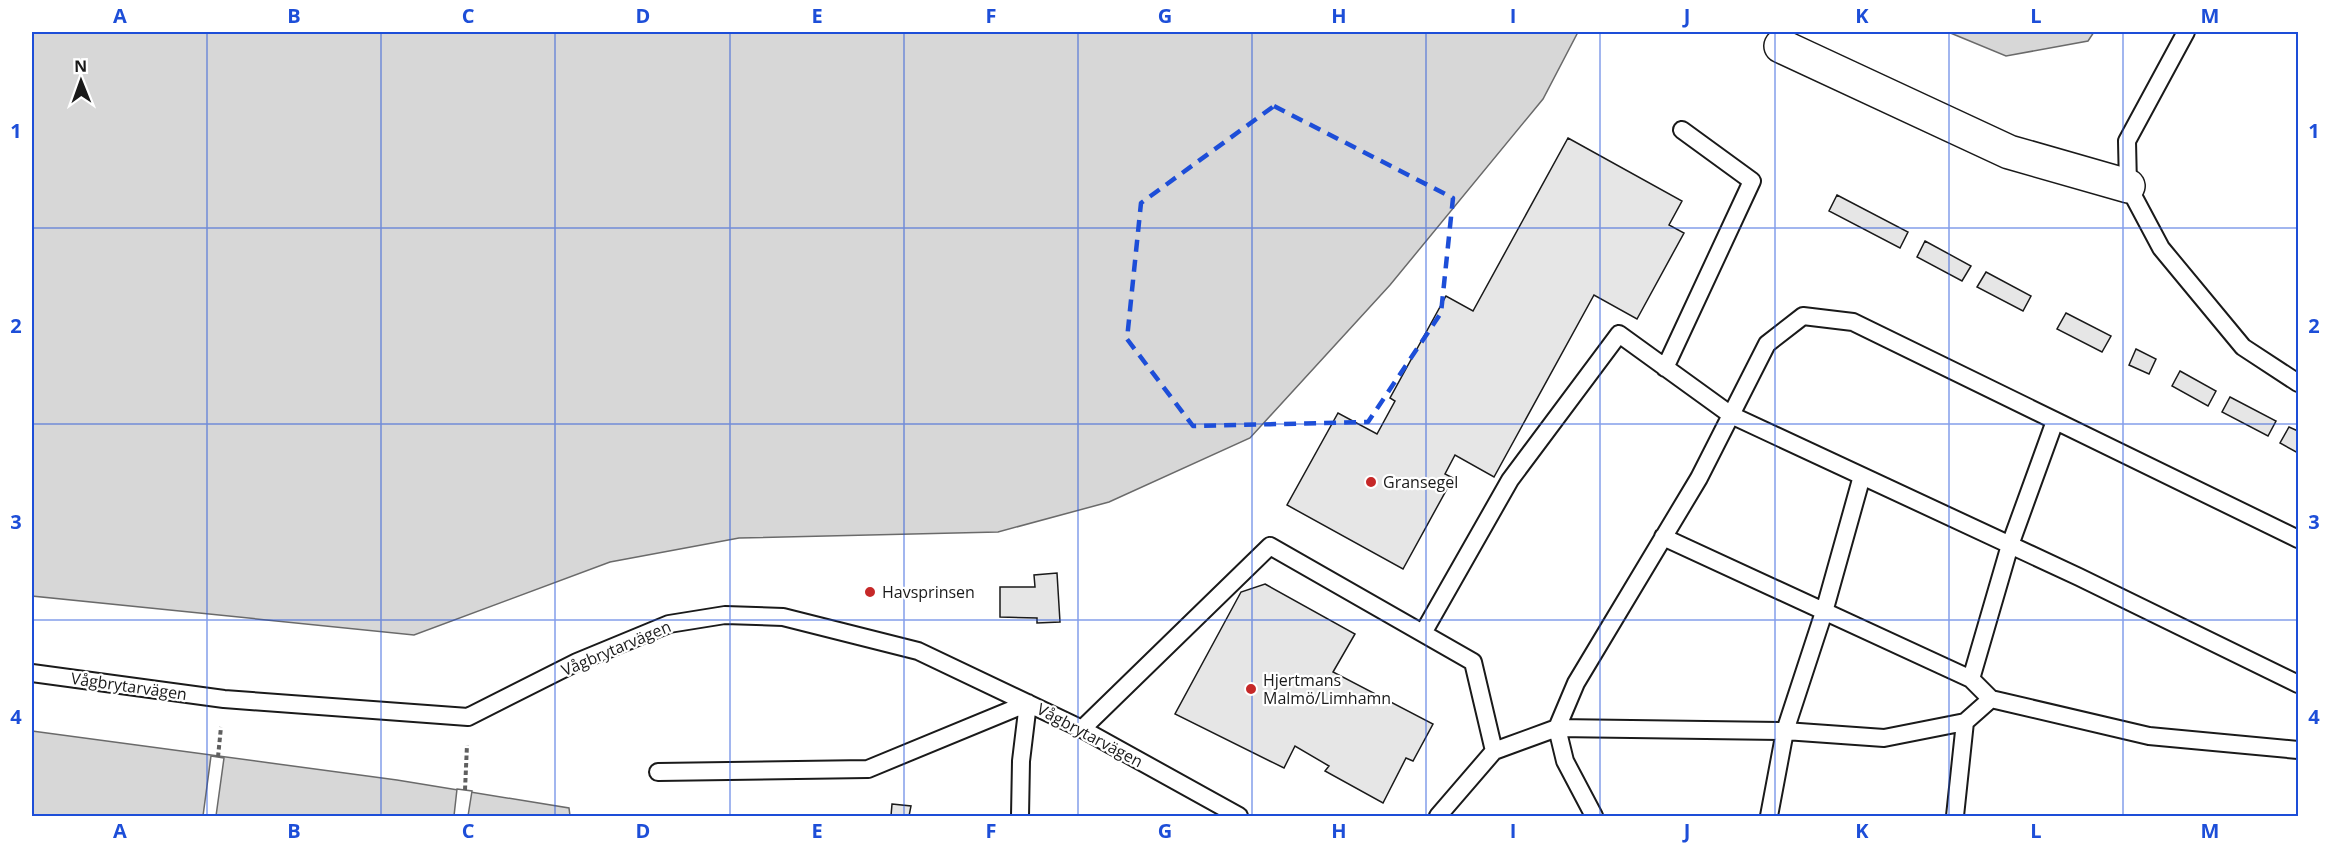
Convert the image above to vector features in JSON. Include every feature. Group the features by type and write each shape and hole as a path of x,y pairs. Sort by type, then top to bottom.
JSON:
{"street":[{"path":"1781,46 2008,152 2128,186"}],"lane":[{"path":"2186,32 2127,141 2128,186 2161,248 2244,347 2298,383"},
{"path":"1665,368 1752,181 1682,130"},
{"path":"1594,816 1565,761 1557,728 1576,683 1699,478 1767,344 1803,316 1853,322 2298,539"},
{"path":"1423,633 1510,480 1619,334 1731,415 2010,545 2298,684"},
{"path":"1971,679 2010,545 2055,421"},
{"path":"1769,816 1785,731 1824,612 1862,476"},
{"path":"1663,537 1971,679 1991,699 2149,736 2298,750"},
{"path":"1082,729 1270,546 1473,662 1494,751"},
{"name":"Vågbrytarvägen","path":"32,673 224,699 468,717 577,662 669,624 725,615 783,617 918,651 1082,729 1239,816"},
{"path":"1438,816 1494,751 1557,728 1785,731 1884,738 1965,722 1991,699"},
{"path":"658,772 868,769 1028,703 1021,761 1020,816"},
{"path":"1955,816 1965,722"}],"path":[{"path":"465,790 468,717"}],"highlighted area":[{"path":"1274,106 1453,198 1441,313 1368,422 1193,426 1127,339 1141,203"}],"shaded area":[{"path":"32,32 1578,32 1543,99 1390,285 1250,438 1109,502 998,532 739,538 610,562 414,635 32,596"},
{"path":"1948,32 2094,32 2088,41 2006,56"},
{"path":"32,731 397,780 569,808 570,816 32,816"}],"pier":[{"path":"211,756 224,758 216,816 203,816"},
{"path":"457,789 472,791 468,816 454,816"}],"building":[{"path":"1568,138 1682,201 1669,225 1684,233 1637,319 1594,295 1494,477 1455,455 1445,474 1453,478 1403,569 1287,505 1338,413 1377,434 1395,401 1390,398 1446,296 1473,311"},
{"path":"1837,195 1908,232 1900,248 1829,211"},
{"path":"1925,241 1971,266 1962,281 1917,257"},
{"path":"1986,272 2031,296 2023,311 1977,287"},
{"path":"2066,313 2111,336 2102,352 2057,329"},
{"path":"2136,349 2156,359 2149,374 2129,365"},
{"path":"2180,371 2216,391 2208,406 2172,386"},
{"path":"2230,397 2276,421 2268,436 2222,412"},
{"path":"2289,427 2298,431 2298,453 2280,443"},
{"path":"1057,573 1060,622 1037,623 1037,618 1000,617 1000,587 1035,587 1034,575"},
{"path":"1265,584 1355,634 1333,672 1433,724 1413,761 1406,758 1383,803 1325,771 1329,766 1295,746 1284,768 1175,714 1241,592"},
{"path":"892,804 911,806 909,816 891,816"}],"place":[{"name":"Gransegel","path":"1371,482"},
{"name":"Havsprinsen","path":"870,592"},
{"name":"Hjertmans Malmö/Limhamn","path":"1251,689"}]}
